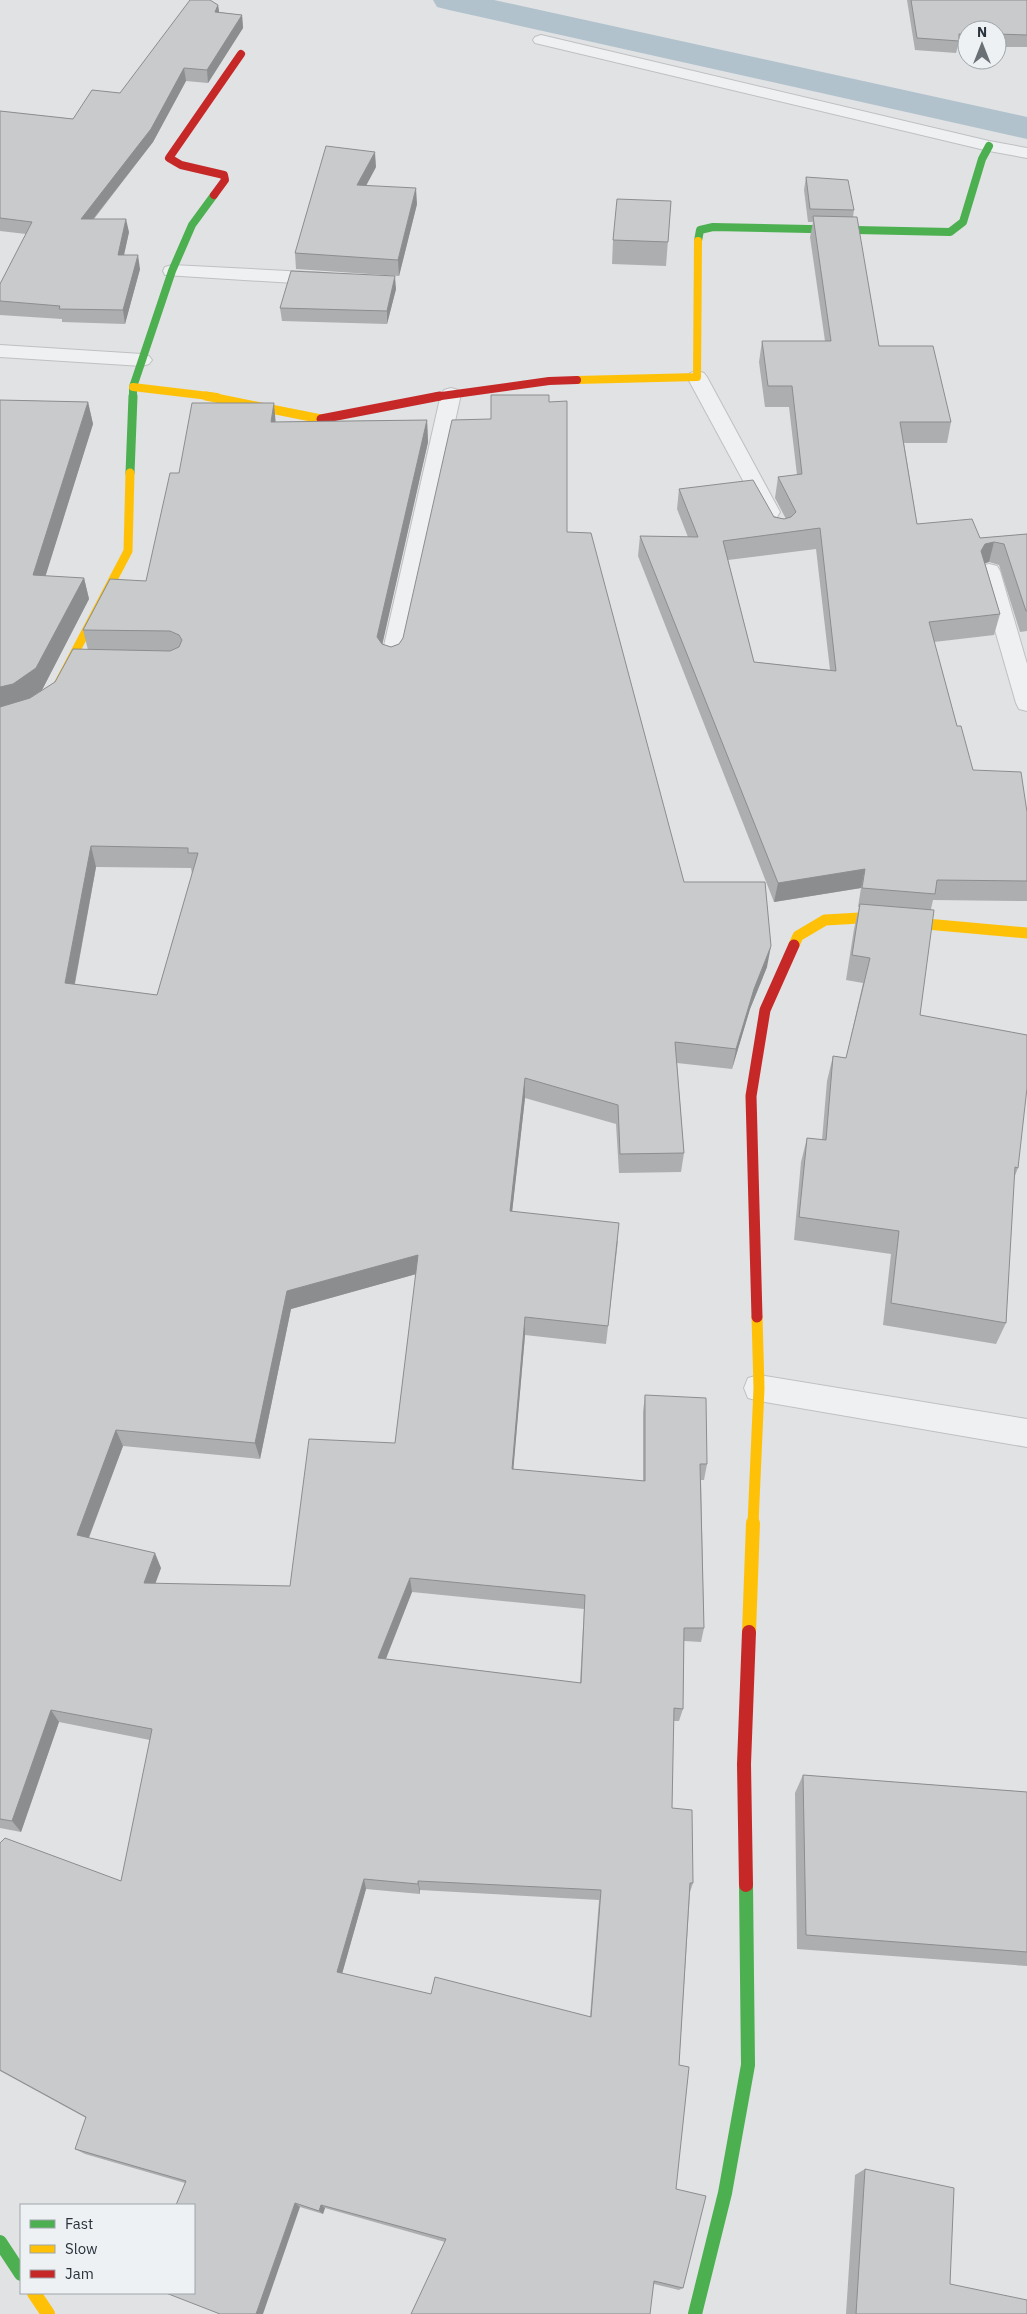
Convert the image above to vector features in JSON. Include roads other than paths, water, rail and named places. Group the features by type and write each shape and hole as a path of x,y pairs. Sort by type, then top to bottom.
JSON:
{"street":[{"path":"541,40 989,146 1027,153"},
{"path":"0,720 23,716 40,707 52,696 81,661 128,551 133,387 172,271 192,225 225,180 224,175 218,170 181,165 172,162 169,158 240,54"},
{"path":"780,531 697,377 698,234 700,230 713,227 950,232 963,222 982,159 989,146"},
{"path":"172,271 345,280"},
{"path":"0,351 142,360"},
{"path":"133,387 222,398 309,418 326,420 450,394 579,378 697,377"},
{"path":"392,659 450,394"},
{"path":"989,571 1027,703"},
{"path":"694,2314 725,2193 748,2065 744,1764 759,1388 751,1096 765,1010 798,936 825,920 860,918 1027,933"},
{"path":"759,1388 1027,1433"},
{"path":"0,2242 20,2272"},
{"path":"35,2294 48,2314"}],"waterway":[{"path":"449,0 1027,128"}]}
